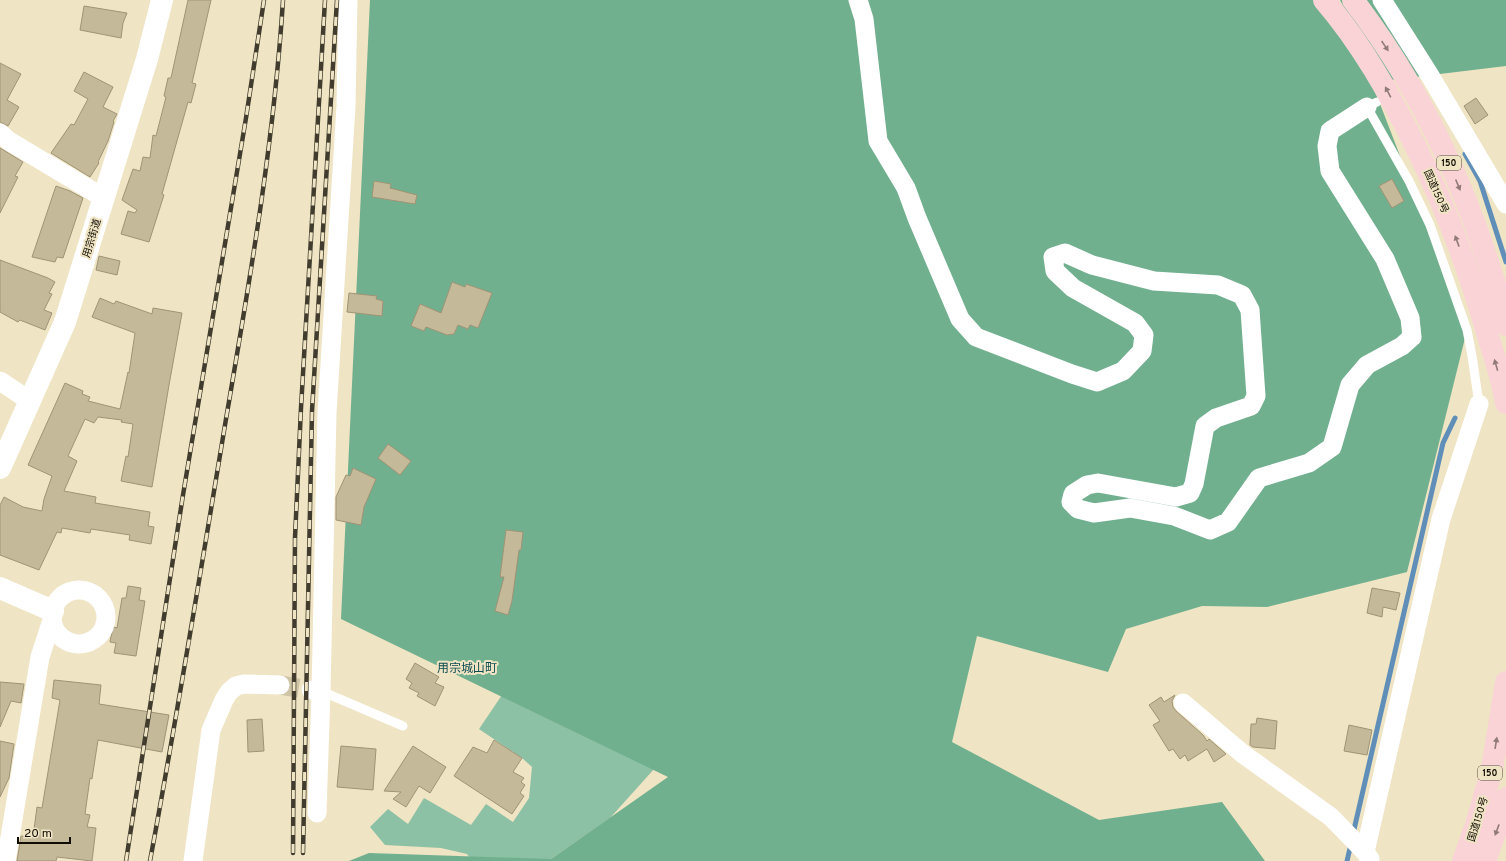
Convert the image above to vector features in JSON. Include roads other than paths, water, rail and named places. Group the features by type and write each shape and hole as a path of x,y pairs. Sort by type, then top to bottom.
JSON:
{"highway":[{"name":"国道150号","path":"1324,0 1357,44 1382,81 1427,168 1448,216 1470,276 1506,403"},
{"name":"150","path":"1353,0 1404,75 1428,120 1476,228 1497,289 1506,325"},
{"name":"国道150号","path":"1463,861 1475,828 1492,769 1506,682"},
{"name":"国道150号","path":"1485,861 1500,820 1506,798"}],"main road":[{"name":"用宗街道","path":"0,468 65,322 147,59 162,0"},
{"path":"0,588 52,616"}],"street":[{"path":"317,813 316,690 327,413 346,106 348,0"},
{"path":"858,0 864,19 878,141 906,188 917,218 960,319 976,338 1097,382 1122,371 1142,351 1144,335 1135,323 1073,288 1055,271 1053,257 1065,253 1092,265 1154,281 1218,285 1242,295 1250,310 1256,396 1251,406 1216,418 1205,426 1194,484 1190,493 1176,498 1098,483 1088,485 1073,494 1071,502 1078,509 1094,513 1130,508 1174,516 1210,530 1228,522 1259,478 1309,463 1332,447 1350,385 1367,365 1402,346 1412,337 1410,318 1385,259 1330,171 1327,146 1330,131 1372,104"},
{"path":"1382,0 1429,74 1506,204"},
{"path":"0,132 9,141 104,198"},
{"path":"0,381 30,401"},
{"path":"1368,856 1441,519 1479,404"},
{"path":"6,861 40,657 52,616"},
{"path":"193,861 211,730 224,700 229,692 236,686 244,684 280,685"},
{"path":"1183,703 1243,754 1331,817 1368,856"}],"lane":[{"path":"1372,104 1430,225 1467,330 1479,404"},
{"path":"316,690 403,726"}],"waterway":[{"path":"1465,154 1480,181 1506,262"},
{"path":"1353,834 1443,443 1455,418"},
{"path":"1347,861 1351,844"}],"tunnel":[{"path":"280,685 311,690"}],"railway":[{"path":"126,861 183,495 246,118 264,0"},
{"path":"150,861 189,643 252,266 274,107 283,0"},
{"path":"293,853 295,538 301,408 325,0"},
{"path":"303,853 312,411 337,0"}],"district":[{"name":"用宗城山町","path":"467,668"}]}
